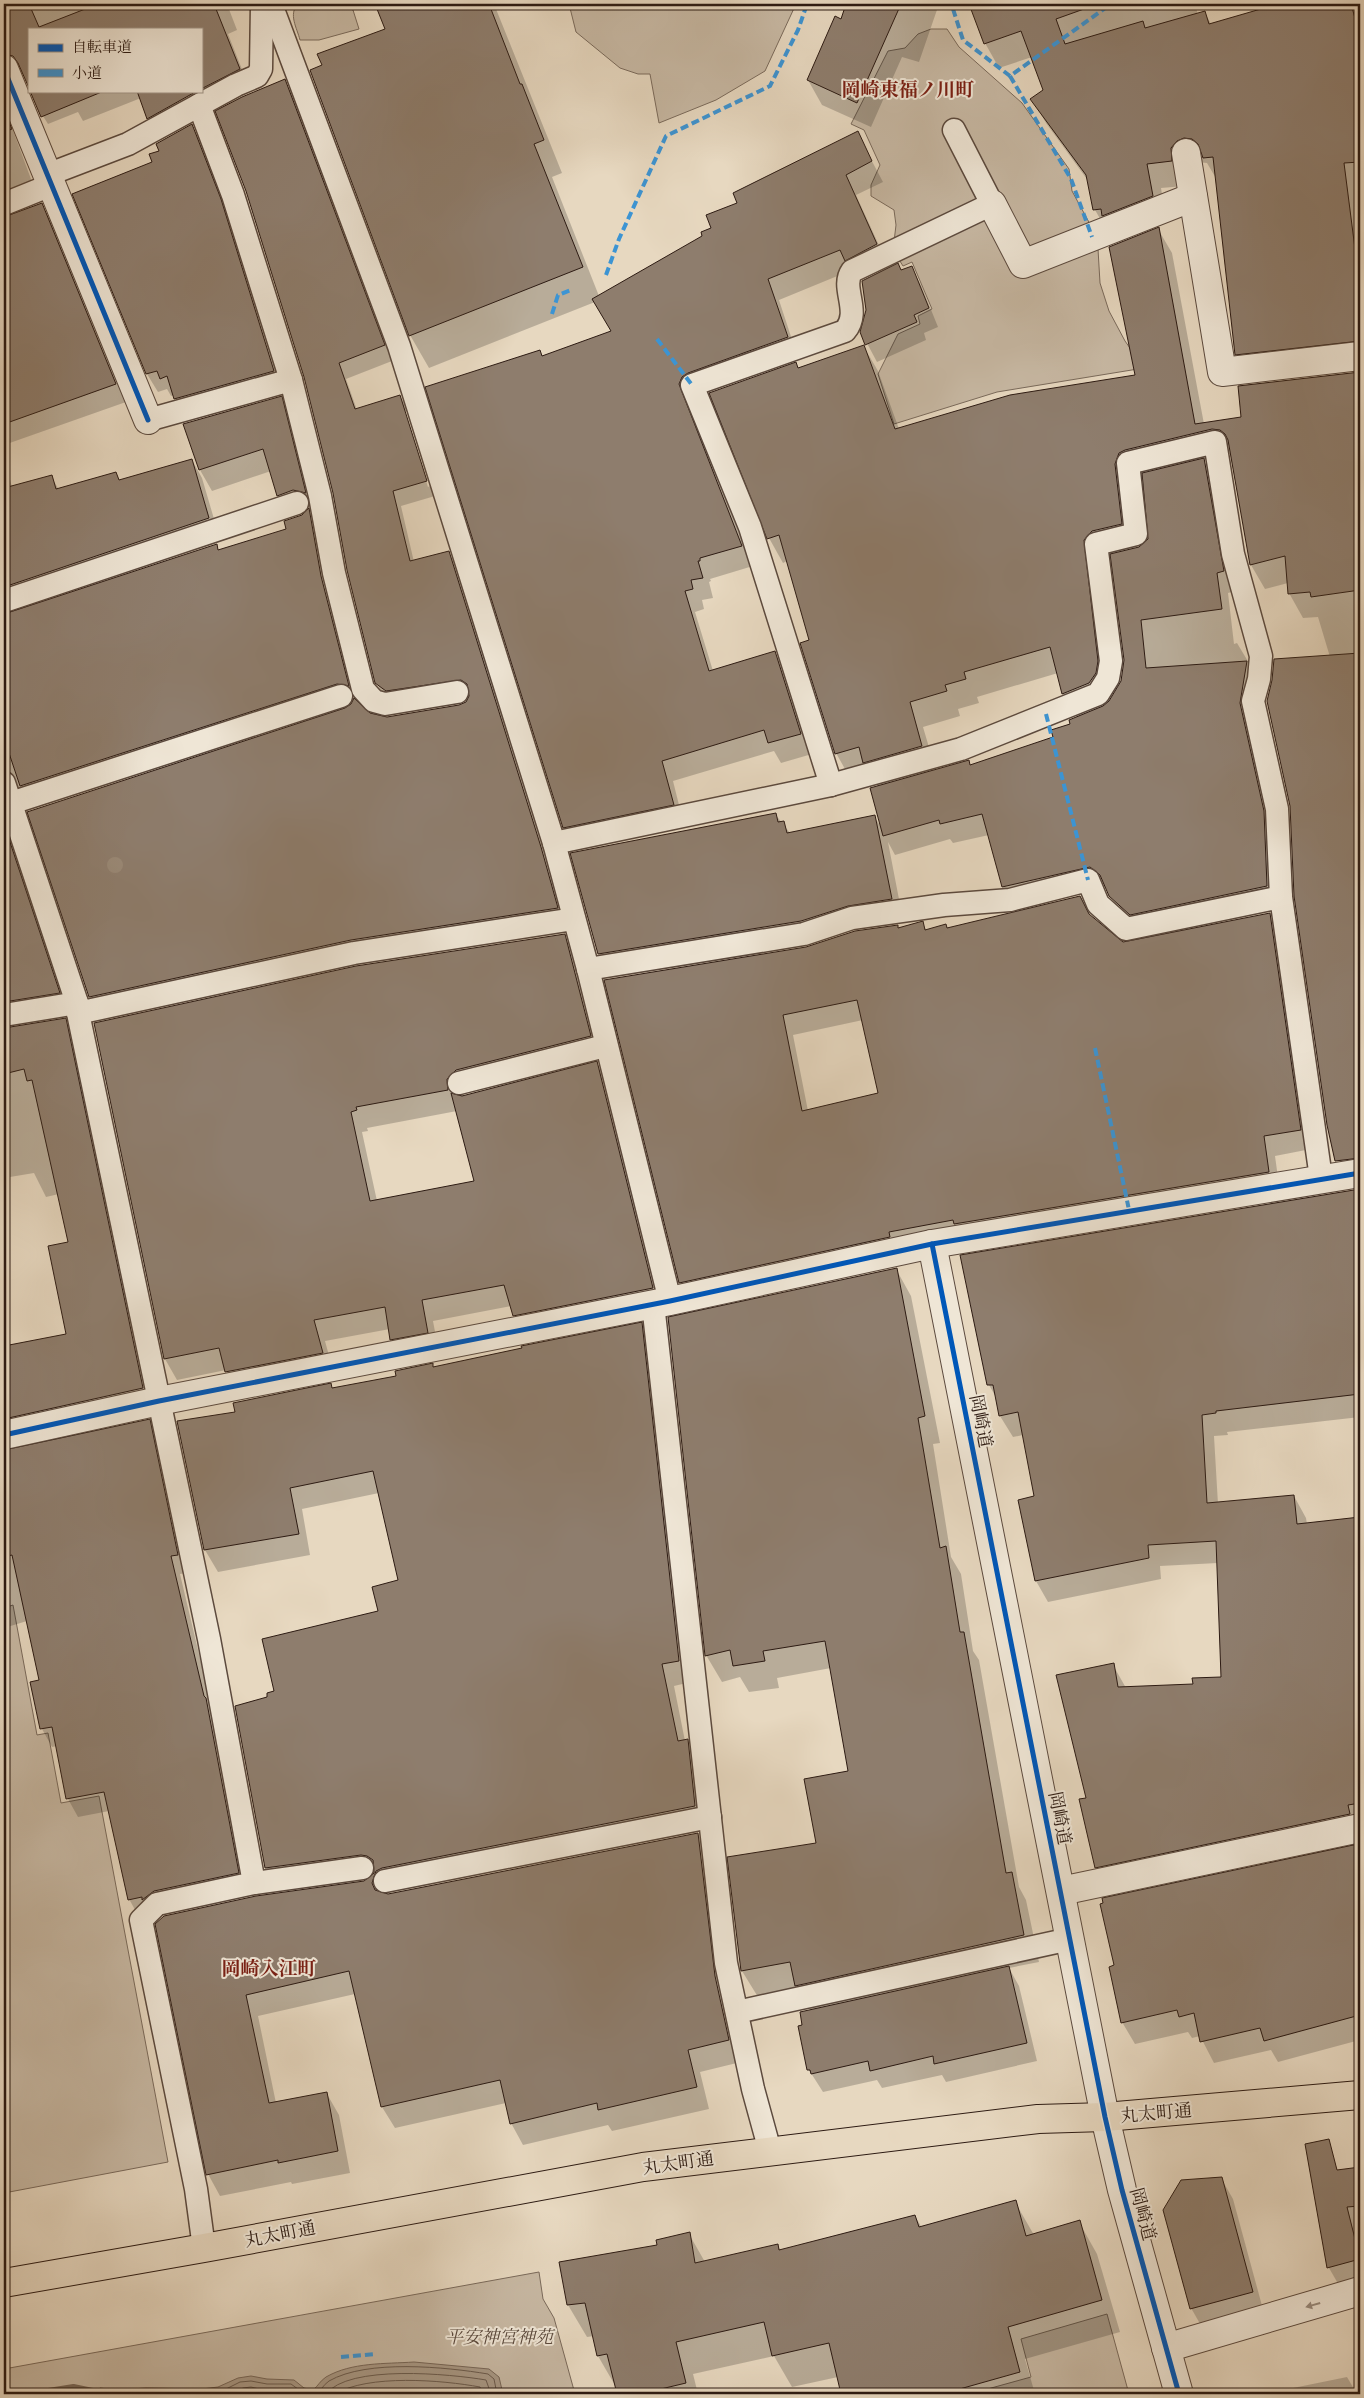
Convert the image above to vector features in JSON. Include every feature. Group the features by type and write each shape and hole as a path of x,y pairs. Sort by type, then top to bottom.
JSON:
{"main road":[{"name":"丸太町通","path":"4,2283 643,2167 1038,2119 1105,2118 1360,2095"}],"street":[{"path":"4,69 148,420"},
{"path":"1186,153 1222,372 1360,356"},
{"path":"992,204 1023,264 1193,197"},
{"path":"4,1435 159,1401 661,1302 932,1244 1360,1172"},
{"name":"岡崎道","path":"932,1244 1105,2118 1122,2190 1179,2394"},
{"path":"1061,1891 1360,1828"},
{"path":"1166,2348 1360,2291"}],"lane":[{"path":"4,204 49,180 128,144 236,85 258,76 262,69 262,4"},
{"path":"271,4 399,346 554,843 588,969 606,1046 661,1302 710,1817 726,1963 753,2090 770,2151"},
{"path":"199,105 233,196 291,380 320,496 334,573 363,689 374,701 384,704 457,692"},
{"path":"831,786 750,527 692,385 845,331 851,321 852,302 848,281 852,271 992,204 954,130"},
{"path":"148,420 291,380"},
{"path":"554,843 831,786 961,749 1098,694 1108,678 1111,661 1096,544 1136,534 1128,463 1215,442 1233,554 1261,656 1259,679 1253,701 1277,810 1281,897 1321,1178"},
{"path":"4,601 297,503"},
{"path":"254,1883 209,1639 78,1008 7,793 341,696"},
{"path":"588,969 804,934 852,918 944,905 1010,900 1088,880 1098,904 1126,930 1281,897"},
{"path":"4,1015 78,1008 354,952 574,918"},
{"path":"459,1083 606,1046"},
{"path":"385,1881 710,1817"},
{"path":"204,2248 196,2189 141,1920 157,1904 254,1883 362,1868"},
{"path":"737,2012 1070,1939"}],"green space":[{"path":"298,4 337,4 353,10 359,29 319,40 300,40 293,17"},
{"path":"569,4 796,4 765,71 716,100 659,123 650,74 638,74 620,68 576,32"},
{"path":"931,29 947,29 959,47 1022,103 1069,169 1072,191 1091,226 1098,249 1100,283 1109,311 1125,341 1144,368 997,392 894,424 878,374 898,334 920,324 918,316 932,309 912,262 903,266 893,250 896,225 894,210 871,196 871,185 880,165 864,130 851,124 888,51 905,48 918,34"},
{"path":"13,1605 37,1735 48,1733 61,1803 99,1796 168,2162 4,2193 4,1608"},
{"name":"平安神宮神苑","path":"539,2272 543,2299 554,2318 575,2394 4,2394 4,2369"},
{"path":"1107,2314 1129,2394 991,2394 984,2390 1031,2377 1021,2339"}],"water":[{"path":"414,2362 489,2369 499,2377 503,2394 93,2394 100,2388 116,2390 146,2388 202,2389 218,2387 238,2378 251,2376 267,2379 294,2380 304,2388 313,2390 322,2380 336,2372 358,2366"}],"building":[{"path":"29,4 39,27 98,4 214,4 240,69 202,88 202,28 28,28 28,86 13,56 4,54 4,12"},
{"path":"375,4 489,4 544,140 534,144 583,267 409,336 310,70 322,65 317,54 385,29"},
{"path":"846,4 901,4 857,103 807,80 835,16 841,19"},
{"path":"969,4 1083,4 1084,9 1056,19 1065,44 1143,21 1145,28 1205,11 1209,24 1278,4 1351,4 1360,36 1360,162 1344,163 1360,288 1360,341 1235,355 1213,157 1203,158 1198,144 1192,139 1184,138 1177,141 1171,148 1172,161 1147,164 1153,196 1102,216 1101,209 1093,210 1086,175 1030,99 1043,90 1021,31 984,44"},
{"path":"285,79 385,345 339,363 355,409 400,395 427,481 393,491 410,561 449,551 541,847 558,908 351,940 89,997 27,812 345,708 351,704 354,698 370,713 387,717 459,705 466,702 469,696 467,684 461,680 386,691 375,683 347,570 333,493 304,377 246,191 215,111 242,97"},
{"path":"30,92 102,92 41,117"},
{"path":"137,92 195,92 147,119"},
{"path":"4,110 12,129 4,132"},
{"path":"192,124 221,199 274,371 174,399 167,376 160,379 157,371 146,374 72,194 152,162 149,154 159,151 156,144"},
{"path":"858,131 872,161 846,175 877,244 845,261 840,250 768,279 788,337 688,373 682,377 679,384 742,546 700,558 700,561 698,561 703,578 691,580 693,589 685,591 709,671 775,651 801,734 768,743 764,730 662,761 674,805 563,828 425,387 540,350 542,356 611,331 592,299 702,236 701,232 711,228 706,215 737,203 733,193"},
{"path":"42,203 116,384 4,424 4,217"},
{"path":"1159,227 1195,424 1241,417 1238,386 1360,372 1360,590 1311,597 1310,592 1288,594 1285,556 1250,565 1228,440 1220,430 1212,429 1125,450 1119,453 1115,464 1122,524 1092,531 1084,540 1098,661 1096,673 1089,683 1062,694 1050,647 964,672 966,679 945,685 947,691 910,702 922,746 863,763 859,747 835,754 800,643 809,640 779,535 767,539 709,393 796,362 798,368 864,345 895,429 1010,395 1135,375 1109,247"},
{"path":"898,263 901,270 912,266 929,308 914,315 917,322 865,345 860,332 866,310 862,281"},
{"path":"282,396 306,493 293,490 277,496 263,449 199,470 183,424"},
{"path":"1204,458 1224,571 1217,573 1222,609 1141,620 1146,668 1247,661 1240,703 1264,811 1267,886 1130,915 1109,896 1100,875 1090,867 1002,887 982,814 940,824 939,820 883,836 870,788 969,760 970,765 1053,737 1051,730 1070,724 1069,720 1103,706 1109,701 1121,681 1124,660 1110,554 1139,547 1148,539 1142,473"},
{"path":"192,459 209,518 4,587 4,488 52,475 56,489 116,472 119,480"},
{"path":"309,508 321,576 349,686 337,684 20,786 4,738 4,614 217,544 218,550 286,529 284,521 302,515"},
{"path":"1360,653 1360,1158 1335,1161 1327,1125 1294,896 1290,806 1267,701 1274,659"},
{"path":"776,813 778,822 784,821 787,833 875,815 892,899 848,906 801,921 598,954 570,853"},
{"path":"4,824 60,993 4,1002"},
{"path":"1080,896 1089,914 1123,942 1270,913 1301,1130 1264,1136 1269,1172 954,1224 953,1220 889,1232 890,1237 679,1283 604,980 806,947 855,931 898,925 898,928 923,921 925,930 946,924 947,928","holes":["857,1000 878,1093 802,1111 783,1015"]},
{"path":"565,934 591,1036 456,1070 447,1079 448,1090 356,1107 357,1110 351,1112 370,1201 474,1181 451,1093 462,1096 597,1061 653,1288 513,1316 504,1285 422,1300 428,1333 390,1340 385,1307 314,1320 323,1353 225,1372 219,1348 164,1359 94,1023 356,966"},
{"path":"66,1018 143,1388 4,1419 4,1346 66,1334 48,1246 68,1242 32,1080 27,1081 24,1069 4,1074 4,1028"},
{"path":"1360,1189 1360,1208 1356,1208 1360,1235 1360,1354 1356,1355 1360,1394 1216,1411 1216,1413 1202,1415 1207,1503 1294,1495 1297,1524 1360,1517 1360,1803 1348,1805 1350,1814 1095,1868 1079,1799 1086,1798 1056,1675 1114,1663 1118,1687 1193,1684 1192,1678 1221,1677 1216,1541 1148,1545 1149,1558 1035,1581 1018,1500 1034,1496 1018,1412 999,1416 993,1385 987,1385 960,1255"},
{"path":"897,1268 925,1416 918,1418 940,1548 946,1546 960,1632 964,1632 1006,1873 1012,1872 1024,1935 795,1986 790,1962 741,1971 727,1857 816,1843 804,1779 848,1771 825,1641 763,1651 765,1661 733,1666 730,1650 705,1656 668,1317"},
{"path":"642,1322 679,1661 662,1664 678,1741 688,1739 695,1806 382,1868 376,1871 372,1883 375,1890 388,1894 698,1833 715,1976 729,2040 688,2050 697,2087 598,2110 597,2103 510,2124 500,2080 381,2107 349,1971 246,1995 269,2103 327,2092 338,2151 278,2163 278,2160 206,2175 155,1924 164,1916 256,1896 364,1881 374,1873 373,1860 361,1855 265,1868 235,1706 267,1697 267,1693 274,1691 262,1639 378,1611 372,1587 398,1580 373,1471 290,1488 299,1534 204,1550 177,1421 235,1412 233,1403 331,1383 332,1388 396,1376 395,1371 433,1363 433,1367 522,1348 521,1346"},
{"path":"150,1419 178,1555 171,1556 206,1698 239,1873 154,1891 142,1900 142,1897 128,1900 104,1792 66,1799 52,1727 40,1729 30,1682 39,1680 12,1555 4,1557 4,1450"},
{"path":"1358,1844 1360,1856 1360,2015 1264,2041 1260,2028 1200,2042 1194,2013 1179,2017 1177,2010 1121,2023 1109,1967 1114,1965 1100,1904 1103,1903 1102,1898"},
{"path":"1009,1966 1027,2043 934,2064 933,2056 870,2071 868,2061 811,2074 810,2070 807,2070 798,2026 802,2025 800,2012"},
{"path":"1329,2139 1337,2170 1360,2167 1360,2206 1347,2207 1360,2259 1327,2268 1305,2144"},
{"path":"1222,2177 1253,2292 1190,2309 1163,2210 1181,2180"},
{"path":"1016,2200 1026,2236 1080,2220 1102,2300 1008,2327 1020,2372 942,2394 841,2394 829,2343 772,2356 764,2322 676,2342 686,2383 640,2394 617,2394 607,2354 597,2356 585,2303 567,2305 559,2262 657,2245 656,2240 690,2232 695,2263 778,2244 779,2250 915,2215 919,2227"}],"waterway":[{"path":"49,2394 74,2390 93,2394"}],"marked path":[{"path":"606,275 619,239 666,136 770,86 798,30 807,4"},
{"path":"953,9 963,40 1010,76 1111,4"},
{"path":"1010,76 1071,179 1092,237"},
{"path":"552,314 558,295 571,290"},
{"path":"657,339 692,385"},
{"path":"1046,714 1088,880"},
{"path":"1095,1048 1129,1210"},
{"path":"341,2357 375,2354"}],"cycle path":[{"path":"4,69 148,420"},
{"path":"4,1435 159,1401 670,1301 932,1244 1360,1173"},
{"path":"932,1244 1105,2117 1122,2190 1179,2394"}],"district":[{"name":"岡崎東福ノ川町","path":"908,89"},
{"name":"岡崎入江町","path":"269,1968"}]}
